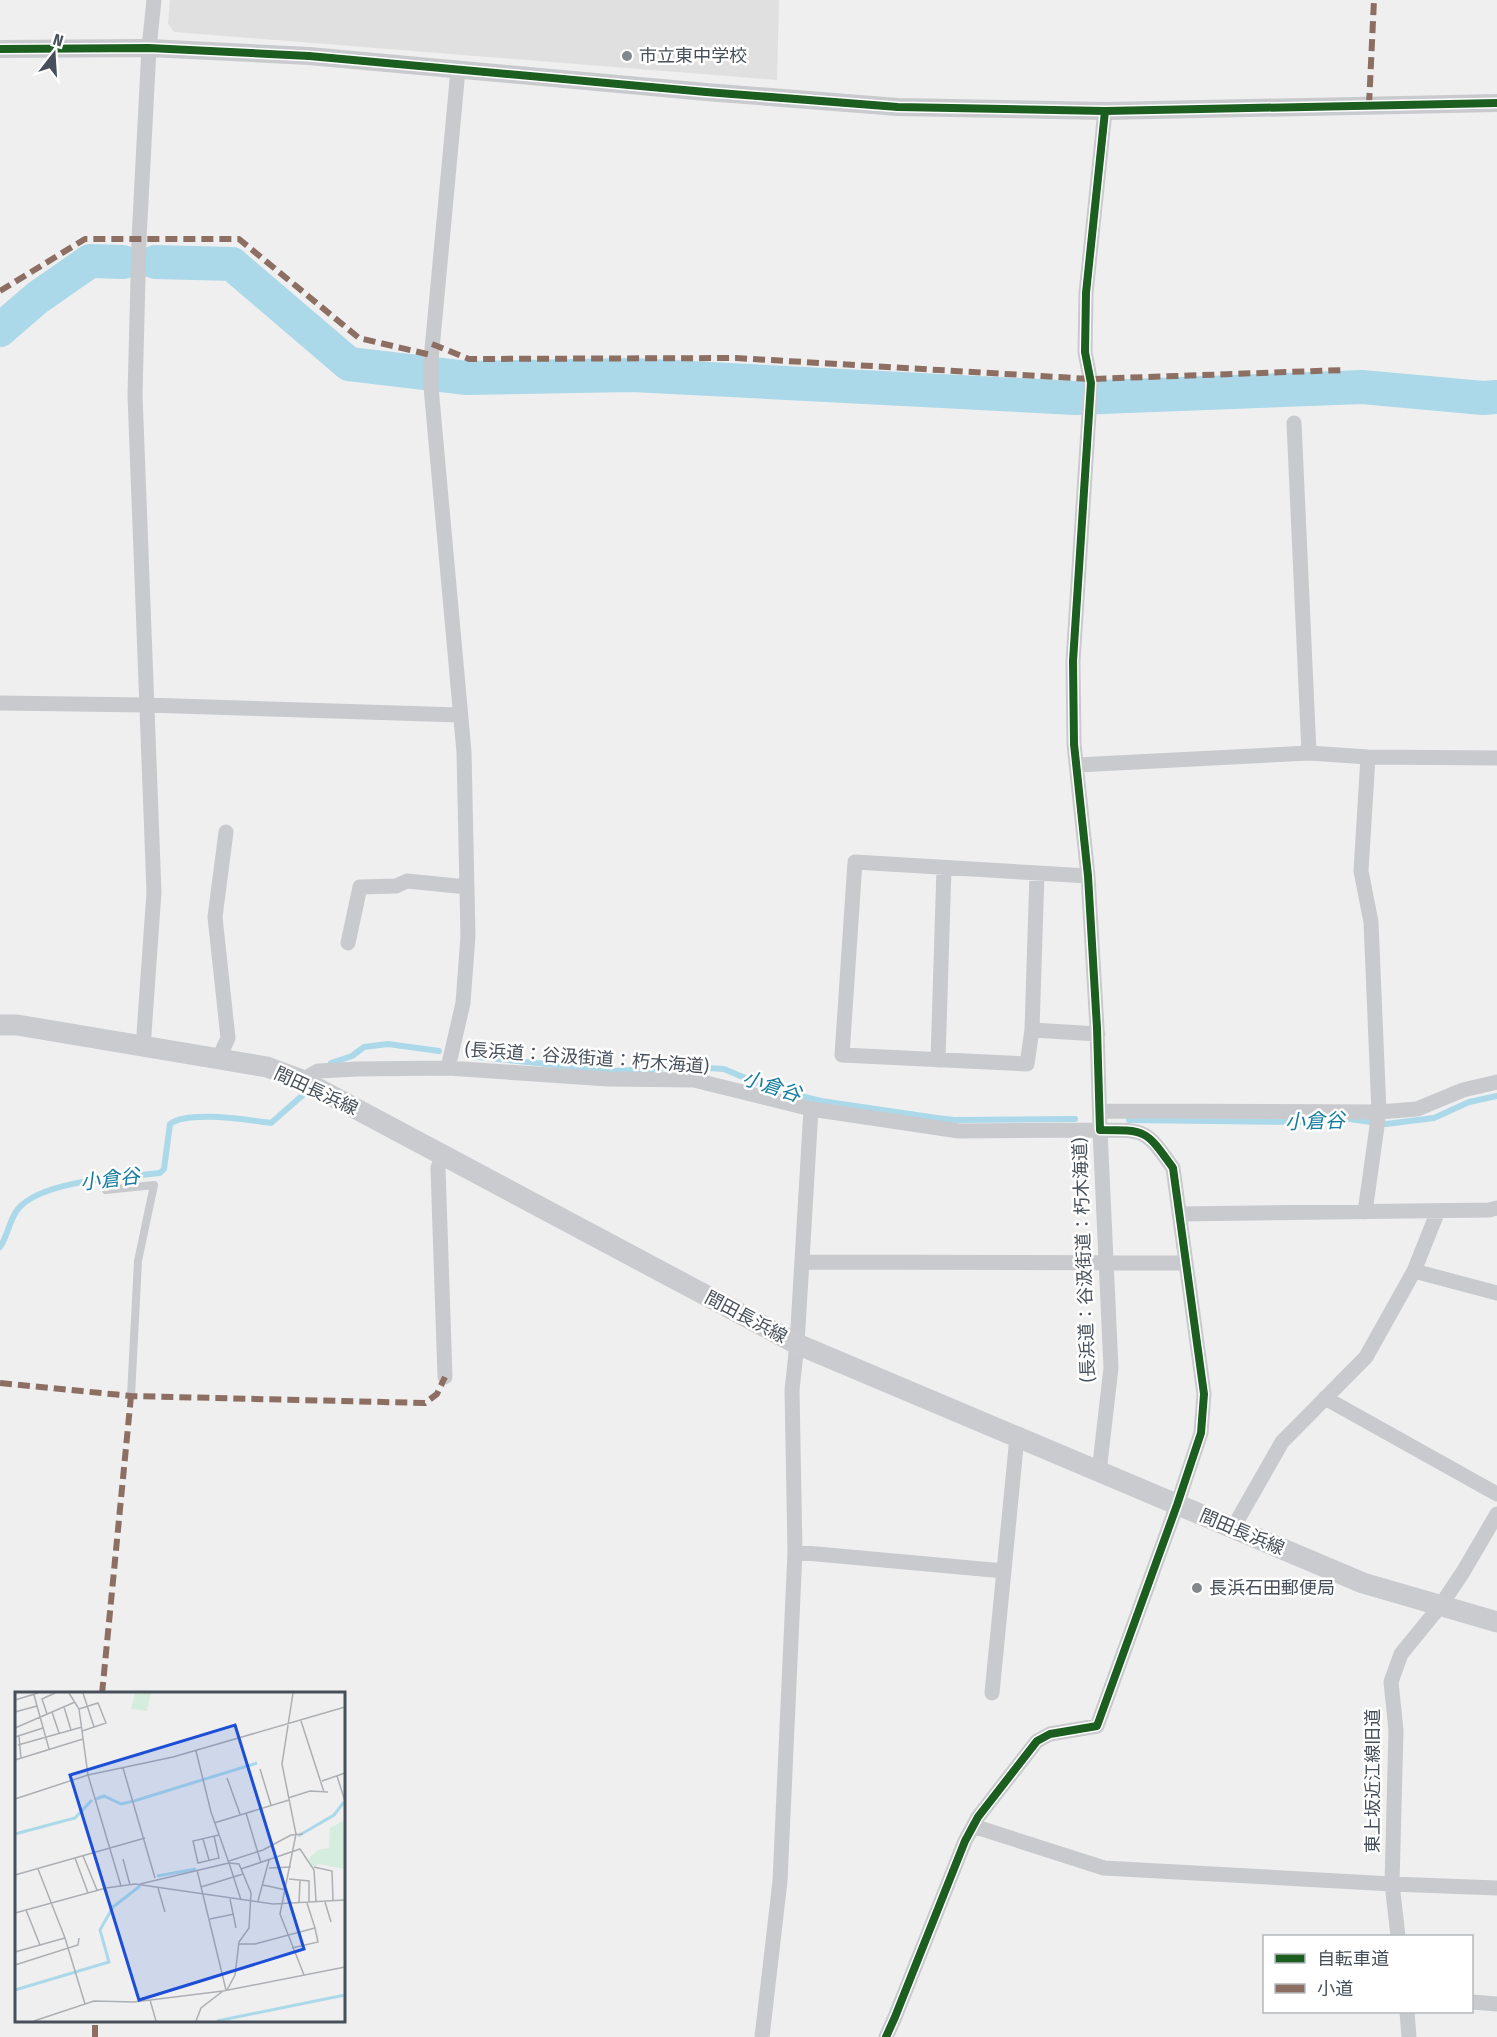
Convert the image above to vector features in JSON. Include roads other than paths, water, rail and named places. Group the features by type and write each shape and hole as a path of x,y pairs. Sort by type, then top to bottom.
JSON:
{"main road":[{"name":"間田長浜線","path":"0,1025 17,1025 143,1048 267,1067 302,1080 797,1344 1363,1583 1497,1622"}],"street":[{"path":"143,1048 154,892 135,395 139,239 149,48 154,0"},
{"path":"0,49 149,48 309,56 898,107 1105,111 1497,103"},
{"path":"448,1068 463,1003 468,936 464,752 431,387 431,360 458,70"},
{"path":"886,2037 965,1841 978,1816 1037,1741 1050,1734 1097,1726 1178,1505 1201,1432 1204,1394 1173,1168 1154,1141 1137,1130 1100,1130 1098,1034 1088,876 1074,744 1073,661 1090,412 1091,383 1085,352 1086,293 1105,111"},
{"path":"1294,423 1309,753"},
{"path":"0,703 146,705 460,715"},
{"path":"1077,765 1309,753 1368,757 1497,758"},
{"path":"1365,1212 1379,1112 1371,922 1361,872 1368,757"},
{"path":"218,1060 228,1038 215,917 226,832"},
{"path":"1037,873 1032,1030 1027,1064 842,1055 855,862 1088,876"},
{"path":"938,1059 944,868"},
{"path":"348,943 360,887 396,886 407,881 467,887"},
{"path":"1032,1030 1098,1034"},
{"name":"(長浜道：谷汲街道：朽木海道)","path":"302,1080 318,1071 448,1068 608,1079 694,1080 811,1109 959,1131 1100,1130 1111,1368 1099,1472"},
{"path":"1100,1111 1379,1112 1417,1109 1463,1090 1497,1082"},
{"path":"762,2037 780,1881 795,1552 792,1390 797,1344 811,1109"},
{"path":"442,1155 438,1168 445,1377"},
{"path":"1179,1214 1438,1211 1497,1208"},
{"path":"1233,1528 1282,1442 1366,1357 1414,1271 1438,1211"},
{"path":"802,1262 1186,1263"},
{"path":"1414,1271 1497,1293"},
{"path":"1325,1398 1497,1494"},
{"path":"992,1693 1017,1437"},
{"name":"東上坂近江線旧道","path":"1398,1935 1392,1884 1396,1730 1391,1682 1401,1654 1441,1605 1497,1514"},
{"path":"795,1552 1004,1571"},
{"path":"973,1826 1104,1868 1497,1888"},
{"path":"1473,2002 1497,2004"},
{"path":"1407,2013 1409,2037"}],"lane":[{"path":"106,1190 154,1185 138,1261 131,1396"}],"waterway":[{"path":"0,330 37,298 90,261 123,262"},
{"path":"155,262 232,264 349,364 467,378 632,375 1076,398 1362,387 1483,398 1497,397"},
{"name":"小倉谷","path":"331,1063 352,1056 364,1047 388,1044 439,1051"},
{"name":"小倉谷","path":"470,1056 613,1071 692,1067 724,1069 769,1088 821,1101 954,1120 1075,1119"},
{"name":"小倉谷","path":"0,1247 18,1209 30,1199 45,1192 84,1182 160,1173 164,1169 170,1124 179,1120 204,1117 271,1123 304,1094"},
{"name":"小倉谷","path":"1129,1120 1296,1122 1342,1118 1386,1124 1434,1118 1469,1102 1497,1096"}],"place":[{"name":"市立東中学校","path":"627,56"},
{"name":"長浜石田郵便局","path":"1197,1588"}]}
